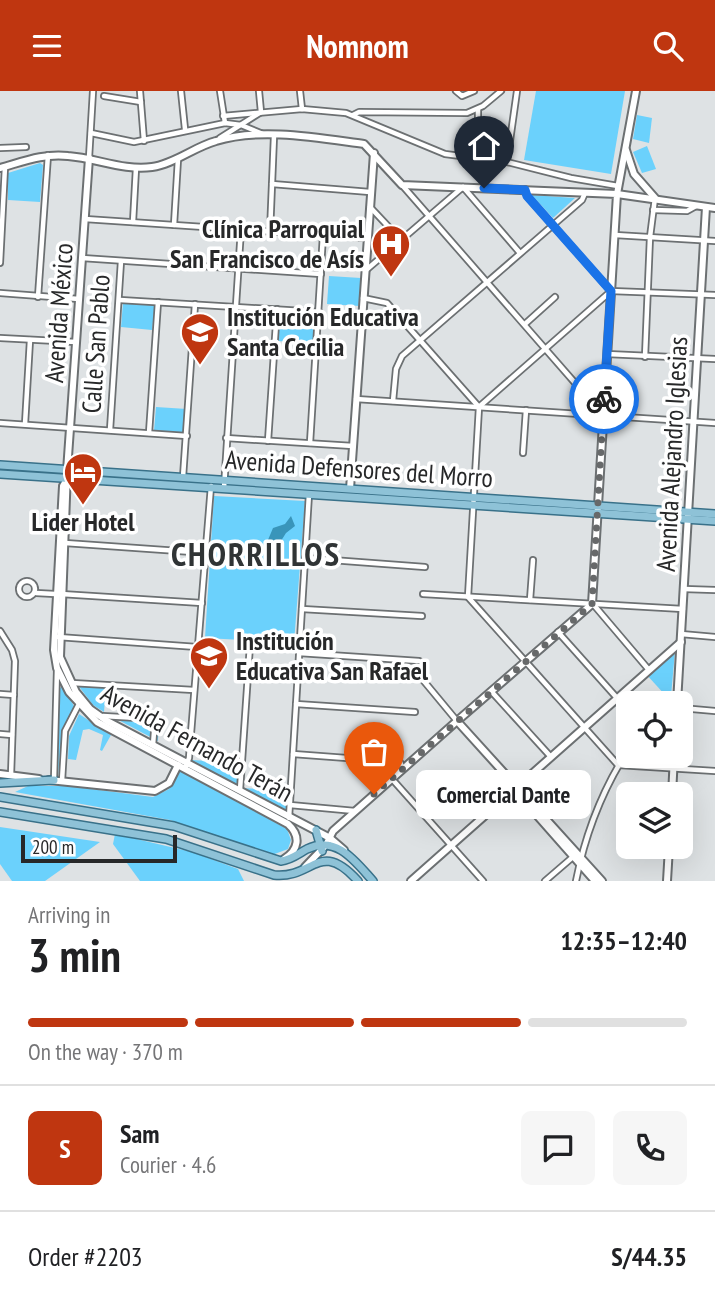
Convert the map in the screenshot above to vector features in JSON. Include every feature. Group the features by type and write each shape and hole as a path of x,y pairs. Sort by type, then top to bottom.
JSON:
{"main road":[{"name":"Avenida Defensores del Morro","path":"0,465 67,475 350,489 474,502"},
{"name":"Avenida Defensores del Morro","path":"0,474 183,478 212,484"},
{"name":"Avenida Defensores del Morro","path":"224,484 309,494 598,510 688,516 715,521"},
{"name":"Avenida Defensores del Morro","path":"688,516 715,514"},
{"path":"0,783 58,781"},
{"path":"0,797 174,826 276,860 287,860 325,845 344,850 373,881"},
{"path":"0,813 166,839 274,875 301,870 318,862 333,861 342,864 358,881"},
{"path":"316,830 325,845"}],"street":[{"path":"89,159 93,91"},
{"path":"141,91 144,141"},
{"path":"181,91 185,129"},
{"path":"220,91 225,123"},
{"path":"259,91 261,112"},
{"path":"300,91 302,109"},
{"path":"456,91 462,96 474,91"},
{"path":"353,115 359,112 461,113 478,109 500,91"},
{"path":"507,162 517,91"},
{"path":"636,91 617,194 592,604 649,670"},
{"path":"104,96 141,102"},
{"path":"223,116 302,109 353,115 438,152 507,162 571,178 618,185"},
{"path":"478,109 478,158"},
{"path":"0,263 2,168 48,155 136,168 155,167 217,140 261,112"},
{"path":"91,133 134,142 185,129 225,123 241,125 271,136"},
{"path":"271,136 271,232"},
{"path":"217,140 271,136 364,144 603,415"},
{"path":"626,145 634,174 655,198"},
{"path":"0,148 26,147"},
{"path":"350,489 374,153"},
{"path":"38,297 48,155"},
{"path":"173,225 178,158"},
{"name":"Avenida México","path":"67,475 89,159"},
{"path":"133,222 136,168"},
{"path":"272,184 370,192"},
{"path":"402,185 617,194 715,208"},
{"path":"365,271 463,187"},
{"path":"463,187 520,253"},
{"path":"525,190 611,291"},
{"path":"393,401 398,362 553,225 585,193"},
{"path":"645,357 650,237 655,198"},
{"path":"653,210 687,211 698,205"},
{"path":"369,207 402,241"},
{"name":"Avenida Alejandro Iglesias","path":"678,691 706,207"},
{"path":"85,219 367,238"},
{"path":"224,484 240,229"},
{"path":"310,443 323,235"},
{"path":"615,235 715,241"},
{"path":"82,258 320,274"},
{"name":"Calle San Pablo","path":"110,430 121,261"},
{"path":"479,407 611,291 715,295"},
{"path":"0,293 80,299"},
{"path":"525,324 555,297"},
{"path":"363,298 387,303 479,407 468,597 616,763"},
{"path":"120,300 319,312"},
{"path":"149,433 158,302"},
{"path":"183,478 195,305"},
{"path":"268,440 277,309"},
{"path":"0,338 76,342"},
{"path":"24,424 30,339"},
{"path":"607,355 715,359"},
{"path":"356,398 715,423"},
{"path":"523,453 526,410"},
{"path":"0,423 187,436"},
{"path":"226,438 353,446"},
{"name":"Avenida Fernando Terán","path":"67,475 58,594 57,669 80,703 97,722 182,765 240,790 288,820 296,833 296,845 290,855 276,860"},
{"path":"0,774 155,791 169,783 182,765 194,689 212,484"},
{"path":"288,820 309,494"},
{"path":"62,543 207,553"},
{"path":"305,558 425,567"},
{"path":"530,600 533,560"},
{"path":"684,589 715,590"},
{"path":"36,593 202,603"},
{"path":"423,594 683,609"},
{"path":"301,870 325,845 332,831 592,604"},
{"path":"302,609 422,616"},
{"path":"0,631 14,658 11,775"},
{"path":"558,632 616,697"},
{"path":"57,637 197,647"},
{"name":"Avenida Fernando Terán","path":"57,637 60,657 80,703 237,798 316,830"},
{"path":"625,691 681,638 715,637"},
{"path":"237,798 240,790 250,645"},
{"path":"299,653 419,661"},
{"path":"57,669 58,781"},
{"path":"418,674 457,721 545,816 579,856 595,881"},
{"path":"71,684 76,681 194,689"},
{"path":"491,691 551,757"},
{"path":"0,694 14,695"},
{"path":"411,881 518,789 616,699"},
{"path":"58,781 65,731 80,703"},
{"path":"296,704 415,712"},
{"path":"693,709 715,711"},
{"path":"99,716 155,719 153,746"},
{"path":"0,734 12,735"},
{"path":"293,754 400,762 402,769"},
{"path":"376,761 483,881"},
{"path":"576,881 579,856 617,768"},
{"path":"659,768 715,771"},
{"path":"672,782 673,769"},
{"path":"545,816 579,786"},
{"path":"518,789 520,796 602,881"},
{"name":"Avenida Fernando Terán","path":"290,806 355,811"},
{"path":"545,881 579,856"},
{"path":"667,881 668,859"}],"shaded area":[{"path":"536,91 625,91 611,174 524,160"},
{"path":"637,115 652,118 649,143 633,139"},
{"path":"647,146 656,169 642,173 633,152"},
{"path":"40,163 43,165 40,202 8,200 8,173"},
{"path":"532,195 575,198 553,218"},
{"path":"329,276 361,278 360,306 327,304"},
{"path":"123,303 155,305 152,330 121,327"},
{"path":"280,313 317,316 314,344 278,341"},
{"path":"156,407 187,409 185,433 154,431"},
{"path":"214,496 305,501 294,643 205,638"},
{"path":"291,516 295,526 286,533 269,560 265,547 273,528 285,524"},
{"path":"675,651 671,691 661,691 646,674"},
{"path":"77,684 106,687 104,712 93,705"},
{"path":"62,686 74,706 62,733 58,776 59,689"},
{"path":"79,714 111,735 102,751 103,735 89,729 83,730 76,760 68,759 69,736"},
{"path":"107,714 159,716 158,741"},
{"path":"192,760 240,763 238,786 192,763"},
{"path":"181,770 287,829 291,840 288,849 272,855 170,820 15,792 28,786 68,786 153,797 169,789"},
{"path":"241,788 289,790 287,813"},
{"path":"0,827 100,842 45,881 12,881 0,864"},
{"path":"115,834 192,852 238,869 244,881 140,881 113,844"}],"way so far":[{"path":"374,794 592,604 604,399"}],"place":[{"name":"Clínica Parroquial San Francisco de Asís","path":"391,278"},
{"name":"Institución Educativa Santa Cecilia","path":"200,366"},
{"name":"Lider Hotel","path":"83,506"},
{"name":"Institución Educativa San Rafael","path":"209,690"},
{"name":"Comercial Dante","path":"374,794"}],"district":[{"name":"CHORRILLOS","path":"256,554"}],"route":[{"path":"484,188 525,190 527,196 611,291 604,399"}]}
